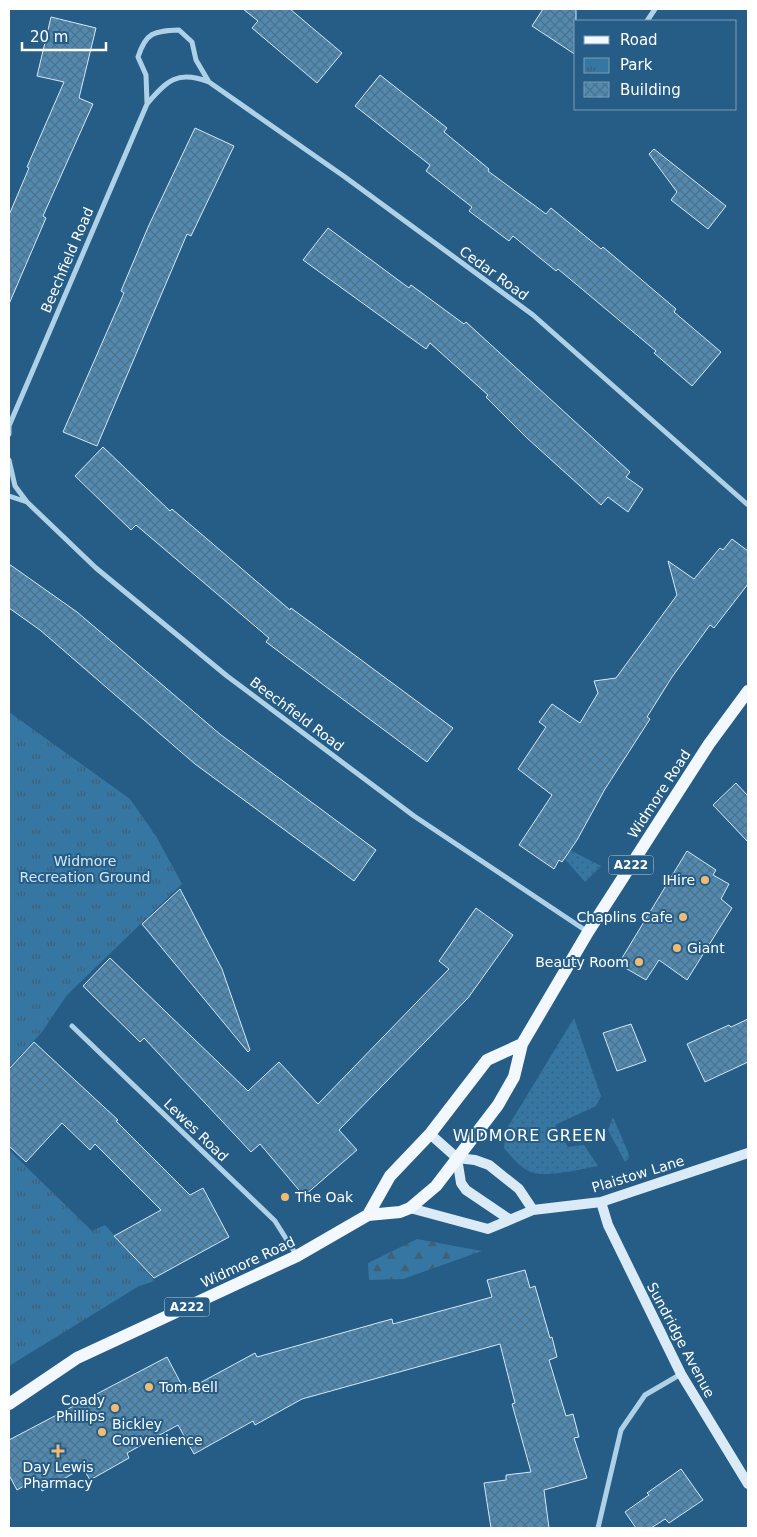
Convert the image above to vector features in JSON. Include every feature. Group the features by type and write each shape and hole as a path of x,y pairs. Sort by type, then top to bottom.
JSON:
{"main road":[{"name":"Widmore Road","path":"9,1404 76,1358 297,1256 368,1214 400,1212 410,1208 436,1186 498,1105 514,1077 522,1044 588,932 709,744 748,691"},
{"name":"Widmore Road","path":"368,1214 390,1176 430,1134 487,1060 522,1044"}],"street":[{"path":"648,20 655,9"},
{"name":"Cedar Road","path":"147,104 146,75 138,58 144,40 158,30 179,30 192,42 196,60 209,82"},
{"name":"Cedar Road","path":"147,104 160,88 177,77 193,76 209,82 345,177 533,315 748,505"},
{"name":"Beechfield Road","path":"9,426 147,104"},
{"path":"9,426 9,434"},
{"path":"9,460 15,486 27,502"},
{"name":"Beechfield Road","path":"9,496 27,502 96,568 228,676 414,816 588,932"},
{"name":"Lewes Road","path":"72,1026 275,1221 297,1256"},
{"path":"430,1134 457,1158 475,1160 488,1165 519,1189 533,1210"},
{"name":"Plaistow Lane","path":"410,1208 488,1229 533,1210 601,1202 748,1152"},
{"path":"457,1158 462,1183 466,1190 510,1219"},
{"name":"Sundridge Avenue","path":"601,1202 608,1225 681,1374 748,1484"},
{"path":"598,1528 622,1430 645,1395 681,1374"}],"green space":[{"name":"Widmore Recreation Ground","path":"9,712 130,799 156,836 182,884 67,995 42,1032 9,1067"},
{"path":"570,850 601,866 585,882 564,858"},
{"path":"574,1018 601,1096 596,1106 555,1125 568,1147 584,1145 598,1166 555,1174 538,1174 520,1165 504,1148 506,1130"},
{"path":"613,1117 628,1152 629,1158 625,1162 608,1130"},
{"path":"9,1150 92,1231 105,1225 155,1281 139,1286 9,1366"},
{"path":"417,1239 482,1251 403,1279 369,1280 368,1263"}],"building":[{"path":"243,9 290,9 342,53 317,83 252,28 258,21"},
{"path":"543,9 576,9 576,20 574,20 574,54 532,26"},
{"path":"51,17 96,28 79,98 93,104 43,216 46,218 9,304 9,215 29,168 27,167 64,82 37,76"},
{"path":"380,75 447,128 444,132 489,169 488,171 546,214 551,208 601,249 603,247 676,309 674,312 721,352 692,386 654,353 656,351 558,269 556,271 513,236 509,241 469,211 472,207 426,171 430,165 355,106"},
{"path":"195,128 234,146 191,236 187,234 97,446 63,432 124,293 121,291 149,225"},
{"path":"654,149 726,206 708,229 671,200 677,192 649,154"},
{"path":"328,228 409,288 411,285 464,324 466,322 630,472 626,477 643,489 628,512 608,497 601,505 527,438 486,397 488,395 430,343 426,349 303,260"},
{"path":"103,447 170,511 172,509 290,610 291,608 453,728 427,762 266,642 269,638 136,525 131,530 75,476"},
{"path":"732,539 748,551 748,584 714,628 710,625 672,677 647,717 650,719 605,789 577,840 562,862 559,860 554,869 519,845 552,795 518,769 546,727 539,722 552,704 580,723 598,693 594,681 616,678 677,595 668,561 694,579 720,548 723,550"},
{"path":"9,564 77,612 221,735 376,850 354,881 195,764 40,630 9,608"},
{"path":"736,783 748,796 748,842 713,805"},
{"path":"687,851 716,870 713,875 729,884 721,899 732,908 687,980 659,960 646,980 622,966 622,958"},
{"path":"180,889 222,969 250,1050 248,1052 142,924"},
{"path":"476,908 513,935 468,998 339,1130 357,1150 304,1196 260,1144 251,1152 144,1038 140,1042 83,986 110,958 248,1091 279,1062 318,1104 449,969 439,961"},
{"path":"748,1019 748,1062 705,1082 687,1044 729,1025 731,1027"},
{"path":"631,1024 646,1061 617,1071 603,1033"},
{"path":"34,1042 118,1120 116,1121 190,1195 203,1188 229,1237 154,1278 114,1236 161,1210 95,1144 90,1150 62,1123 26,1162 9,1146 9,1069"},
{"path":"525,1270 530,1288 535,1286 550,1338 552,1337 557,1357 549,1360 566,1416 573,1414 579,1437 574,1438 587,1478 544,1490 549,1528 491,1528 484,1483 506,1480 506,1475 531,1472 512,1404 515,1403 500,1344 302,1399 255,1425 253,1421 194,1454 178,1425 127,1453 129,1458 90,1480 83,1468 42,1491 36,1479 17,1490 9,1475 9,1440 167,1357 185,1391 255,1353 257,1357 392,1319 393,1324 492,1297 487,1280"},
{"path":"681,1469 703,1500 669,1523 665,1519 651,1528 636,1528 625,1512 649,1495 647,1493"}],"place":[{"name":"IHire","path":"705,880"},
{"name":"Chaplins Cafe","path":"683,917"},
{"name":"Giant","path":"677,948"},
{"name":"Beauty Room","path":"639,962"},
{"name":"The Oak","path":"285,1197"},
{"name":"Tom Bell","path":"149,1387"},
{"name":"Coady Phillips","path":"115,1408"},
{"name":"Bickley Convenience","path":"102,1432"},
{"name":"Day Lewis Pharmacy","path":"58,1451"}],"district":[{"name":"WIDMORE GREEN","path":"530,1135"}]}
